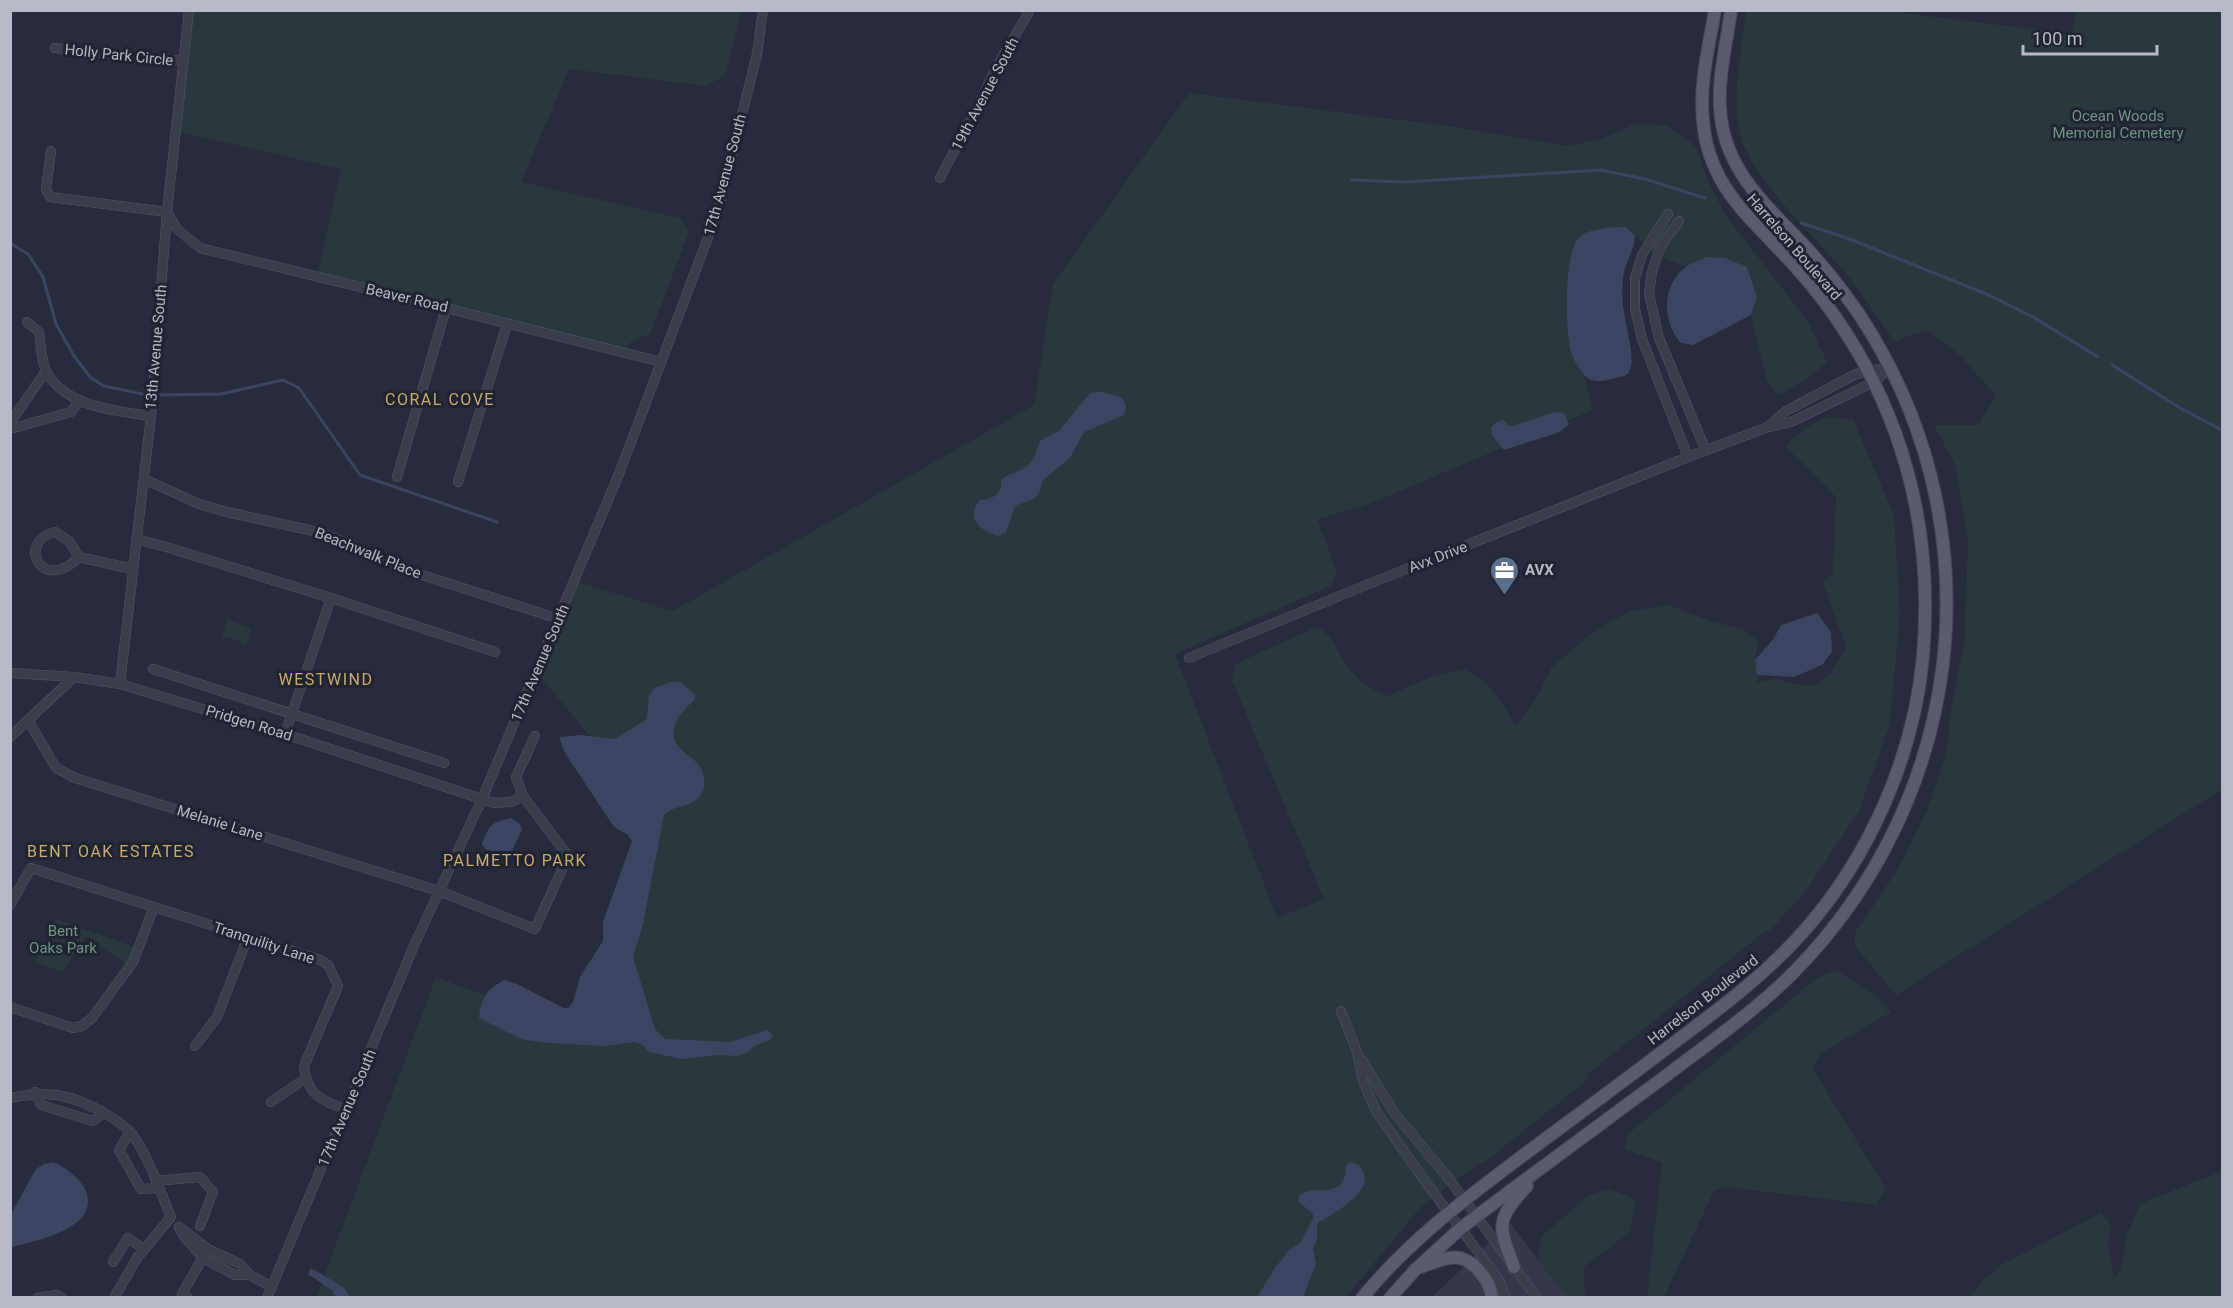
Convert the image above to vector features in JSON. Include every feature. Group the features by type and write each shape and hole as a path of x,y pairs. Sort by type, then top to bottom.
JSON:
{"main road":[{"name":"Harrelson Boulevard","path":"1362,1298 1404,1251 1448,1212 1748,986 1805,930 1842,880 1868,836 1896,773 1909,732 1922,666 1926,600 1921,530 1910,481 1898,438 1871,376 1849,338 1810,284 1736,204 1715,171 1707,146 1702,108 1715,10"},
{"name":"Harrelson Boulevard","path":"1390,1298 1415,1270 1461,1228 1742,1018 1787,979 1813,952 1850,906 1882,856 1911,793 1929,740 1938,701 1945,646 1947,581 1943,535 1926,458 1919,434 1891,367 1846,296 1813,255 1754,193 1731,155 1722,130 1720,106 1731,10"},
{"path":"1514,1267 1502,1236 1504,1216 1513,1201 1546,1165"},
{"path":"1415,1270 1444,1258 1462,1258 1473,1264 1485,1279 1491,1289 1492,1298"}],"street":[{"name":"13th Avenue South","path":"120,684 151,416 167,212 189,10"},
{"name":"17th Avenue South","path":"267,1298 416,941 482,799 619,474 718,211 757,54 763,10"},
{"name":"19th Avenue South","path":"940,178 996,68 1030,10"},
{"name":"Holly Park Circle","path":"55,48 183,61"},
{"path":"51,151 46,189 50,197 167,212"},
{"name":"Beaver Road","path":"167,212 177,229 200,248 661,362"},
{"path":"1668,214 1642,255 1635,279 1635,309 1645,347 1688,457"},
{"path":"1679,221 1660,247 1652,272 1649,293 1660,341 1706,451"},
{"path":"397,477 446,308"},
{"path":"27,322 39,332 46,371 58,387 81,400 107,410 151,416"},
{"path":"458,482 507,324"},
{"path":"1645,347 1660,341"},
{"name":"Avx Drive","path":"1189,658 1688,457 1768,427 1791,422 1891,367"},
{"path":"10,423 46,371"},
{"path":"1768,427 1786,411 1856,374 1871,376"},
{"path":"10,429 71,412 81,400"},
{"name":"Beachwalk Place","path":"144,479 199,504 227,513 323,533 416,573 559,619"},
{"path":"79,557 69,567 59,571 48,570 42,567 36,558 35,550 43,536 55,532 69,541 79,557 132,569"},
{"path":"136,539 331,598 495,652"},
{"path":"285,734 331,598"},
{"path":"153,669 444,764"},
{"name":"Pridgen Road","path":"10,673 74,677 120,684 285,734 494,803 511,802 523,796"},
{"path":"10,737 74,677"},
{"name":"Melanie Lane","path":"28,720 56,768 75,778 439,891 536,929 568,856 523,796"},
{"path":"523,796 516,777 535,736"},
{"name":"Tranquility Lane","path":"10,905 31,868 321,960 329,966 336,977 338,986 304,1066 306,1078"},
{"path":"10,1007 73,1028 82,1026 92,1018 133,962 154,907"},
{"path":"195,1046 217,1017 248,937"},
{"path":"1341,1011 1357,1052 1363,1081 1376,1112 1499,1280 1506,1298"},
{"path":"1357,1052 1395,1114 1432,1158 1537,1298"},
{"path":"271,1102 306,1078 311,1091 323,1100 347,1110"},
{"path":"10,1098 35,1092 60,1094 84,1102 130,1132 147,1158 171,1217 185,1238 203,1258 235,1275 250,1275"},
{"path":"35,1092 41,1105 93,1121 104,1113"},
{"path":"130,1132 119,1150 141,1189 200,1177 213,1192 200,1226"},
{"path":"114,1298 144,1249 171,1217"},
{"path":"179,1227 208,1248 240,1264 250,1275 272,1287"},
{"path":"113,1262 128,1238 144,1249"},
{"path":"188,1298 182,1294 208,1248"},
{"path":"37,1298 57,1295 62,1298"}],"shaded area":[{"path":"1510,1223 1567,1297 1431,1298"}],"green space":[{"path":"190,11 741,11 725,75 706,86 569,69 521,182 680,218 689,232 650,334 632,341 621,352 317,277 341,169 175,131"},
{"name":"Ocean Woods Memorial Cemetery","path":"1746,11 1887,11 2072,34 2076,11 2222,11 2222,789 1896,995 1855,946 1855,933 1898,869 1928,808 1946,755 1951,710 1965,640 1968,539 1955,465 1934,425 1978,425 1996,396 1962,357 1929,331 1906,336 1895,342 1847,275 1786,207 1757,170 1746,151 1738,120 1738,72"},
{"path":"1189,93 1447,126 1566,146 1602,139 1635,124 1667,125 1696,147 1709,183 1726,216 1807,320 1827,362 1806,380 1778,395 1767,382 1751,315 1757,297 1708,257 1686,267 1656,254 1644,245 1632,231 1571,353 1584,374 1593,410 1364,506 1317,519 1337,572 1332,585 1175,654 1277,918 1324,899 1232,680 1235,664 1317,627 1334,643 1355,675 1380,693 1387,696 1434,676 1466,669 1495,694 1516,726 1534,702 1552,667 1594,631 1630,611 1667,605 1717,623 1743,629 1759,642 1755,660 1758,683 1775,678 1787,683 1815,686 1831,673 1846,647 1823,583 1833,572 1836,498 1785,446 1804,429 1827,417 1853,419 1894,515 1900,615 1889,727 1859,811 1804,894 1771,929 1759,936 1588,1074 1588,1079 1484,1163 1479,1163 1419,1209 1346,1297 316,1298 436,977 583,1033 658,820 537,672 574,581 673,611 1034,405 1053,284"},
{"path":"227,620 251,628 246,647 240,641 222,636"},
{"name":"Bent Oaks Park","path":"55,919 138,948 130,966 86,936 62,972 35,962"},
{"path":"1835,970 1871,992 1891,1012 1820,1054 1813,1069 1886,1189 1876,1205 1727,1187 1714,1191 1664,1297 1647,1297 1662,1163 1625,1149 1628,1134 1816,979"},
{"path":"2222,1171 2222,1297 1970,1297 1984,1279 2001,1265 2101,1213 2111,1225 2108,1246 2114,1277 2121,1269 2127,1235 2140,1204"},
{"path":"1609,1189 1635,1199 1630,1232 1584,1267 1585,1297 1567,1297 1538,1259 1541,1237 1589,1195"}],"water":[{"path":"1625,227 1635,235 1622,287 1632,365 1624,376 1602,381 1592,380 1586,377 1578,367 1569,342 1567,294 1570,260 1573,247 1578,239 1588,232"},
{"path":"1707,257 1725,258 1747,267 1757,297 1751,315 1693,345 1681,343 1670,325 1668,293 1678,275 1688,265"},
{"path":"1101,392 1124,400 1126,408 1124,415 1084,432 1070,458 1042,481 1039,494 1015,506 1006,532 998,536 980,527 974,518 974,513 980,500 996,495 1000,489 1001,480 1030,463 1041,440 1059,431 1090,393"},
{"path":"1555,412 1564,413 1569,424 1560,432 1504,450 1492,435 1491,428 1496,422 1503,420 1509,426 1513,426"},
{"path":"1817,613 1831,632 1832,652 1822,665 1794,677 1757,675 1755,660 1774,638 1781,625"},
{"path":"671,682 681,682 695,695 695,699 677,721 673,734 679,747 700,767 704,785 696,800 664,815 643,924 633,957 655,1029 665,1039 731,1042 767,1030 773,1036 770,1040 738,1056 719,1055 682,1059 649,1052 643,1045 635,1042 606,1046 521,1039 479,1018 485,995 504,980 568,1008 573,1002 580,977 603,941 603,922 632,841 628,835 614,827 565,753 559,737 581,735 615,739 647,719 649,696 654,688"},
{"path":"511,818 520,824 522,830 509,857 485,849 482,844 489,828 499,821"},
{"path":"53,1162 71,1173 85,1189 88,1203 84,1214 64,1231 11,1247 11,1214 36,1169"},
{"path":"1350,1162 1361,1167 1365,1181 1362,1189 1349,1203 1317,1224 1317,1240 1313,1249 1316,1264 1303,1297 1257,1297 1289,1250 1300,1243 1313,1219 1313,1214 1299,1202 1299,1196 1305,1192 1335,1188 1341,1184 1345,1177 1346,1166"},
{"path":"311,1268 343,1287 350,1297 334,1295 333,1291 308,1274"}],"waterway":[{"path":"1352,180 1406,182 1601,170 1645,179 1705,198"},
{"path":"1801,223 1847,238 1989,295 2033,317 2098,357"},
{"path":"10,243 28,254 43,277 56,324 74,356 91,378 104,386 147,395"},
{"path":"2112,365 2180,408 2222,430"},
{"path":"160,395 221,394 283,380 299,388 360,475 497,522"}],"place":[{"name":"AVX","path":"1504,596"}],"district":[{"name":"CORAL COVE","path":"440,399"},
{"name":"WESTWIND","path":"326,679"},
{"name":"BENT OAK ESTATES","path":"111,851"},
{"name":"PALMETTO PARK","path":"515,860"}]}
